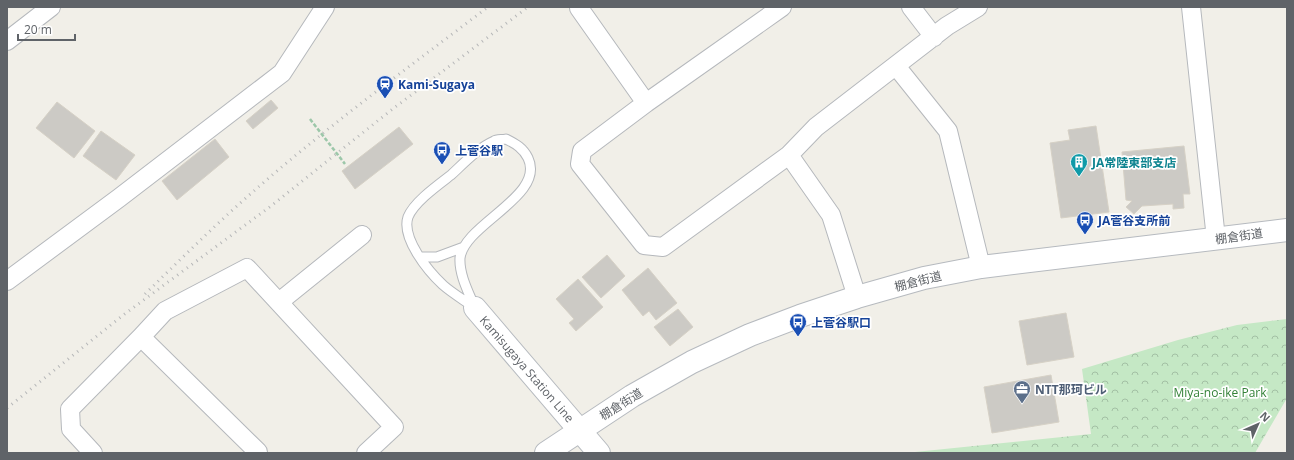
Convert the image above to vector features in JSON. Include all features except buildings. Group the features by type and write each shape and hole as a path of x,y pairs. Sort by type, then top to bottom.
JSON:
{"main road":[{"name":"棚倉街道","path":"546,453 632,396 692,362 750,335 857,297 924,278 981,267 1287,230"},
{"name":"Kamisugaya Station Line","path":"475,308 599,453"}],"street":[{"path":"7,41 51,7"},
{"path":"7,280 119,198 282,73 325,7"},
{"path":"580,7 578,8 646,103"},
{"path":"782,7 646,103 582,151 580,164 644,245 664,246 789,155 816,127 947,26 978,7"},
{"path":"911,7 934,37"},
{"path":"1191,7 1216,239"},
{"path":"896,66 948,131 981,267"},
{"path":"789,155 831,215 857,297"},
{"path":"279,302 362,235"},
{"path":"93,453 71,430 70,410 165,311 247,268 394,427 366,453"},
{"path":"141,337 258,453"}],"lane":[{"path":"506,139 516,144 524,151 530,163 531,174 528,184 519,194 490,220 464,247 460,259 462,271 465,284 475,308 443,285 420,257 409,239 406,226 409,216 416,206 480,150 495,140 506,139"},
{"path":"420,257 437,257 464,247"}],"path":[{"path":"310,119 345,164"}],"green space":[{"name":"Miya-no-ike Park","path":"1287,319 1287,398 1255,453 905,453 1091,434 1082,369 1178,340 1237,325"}],"railway":[{"path":"145,294 227,215 283,166 370,97 488,7"},
{"path":"7,408 122,316 271,206 390,111 528,7"}],"place":[{"name":"Kami-Sugaya","path":"385,99"},
{"name":"上菅谷駅","path":"442,165"},
{"name":"JA常陸東部支店","path":"1079,177"},
{"name":"JA菅谷支所前","path":"1085,235"},
{"name":"上菅谷駅口","path":"798,337"},
{"name":"NTT那珂ビル","path":"1022,404"}]}
